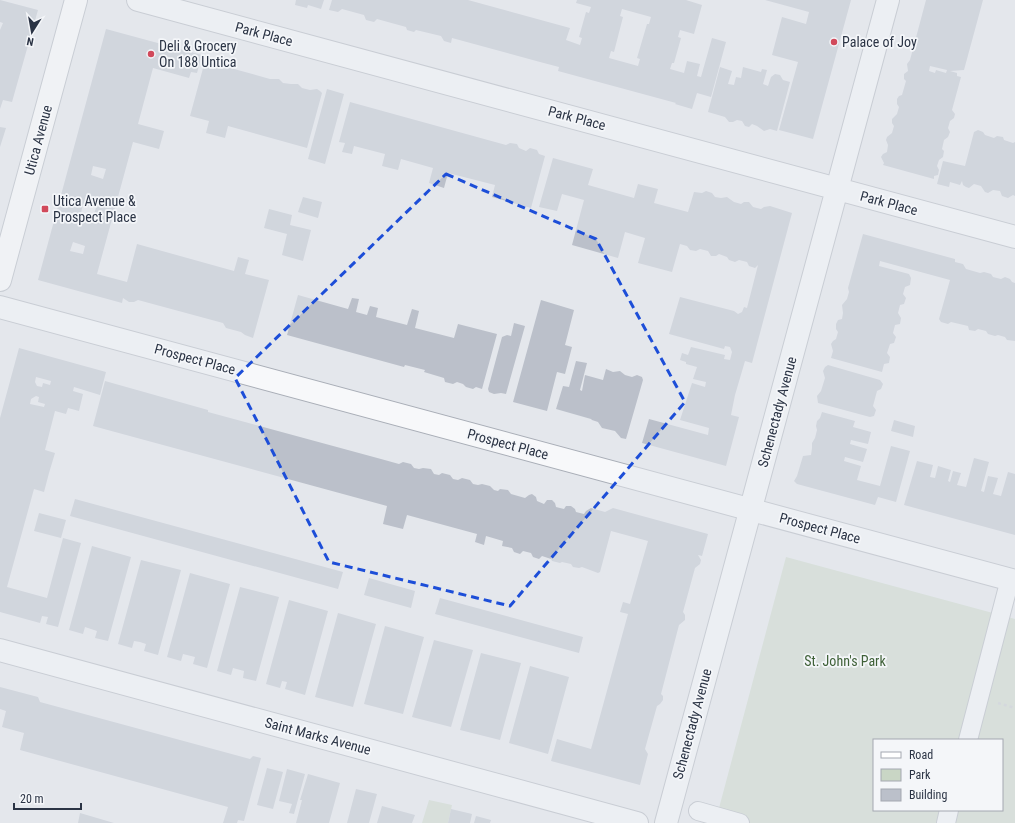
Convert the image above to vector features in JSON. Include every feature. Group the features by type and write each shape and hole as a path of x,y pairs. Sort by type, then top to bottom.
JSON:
{"main road":[{"name":"Utica Avenue","path":"0,280 76,0"}],"street":[{"name":"Park Place","path":"138,0 1015,237"},
{"name":"Schenectady Avenue","path":"666,823 888,0"},
{"name":"Prospect Place","path":"0,307 1012,580"},
{"path":"968,739 1012,580"},
{"name":"Saint Marks Avenue","path":"0,650 637,823"},
{"path":"946,823 949,811"},
{"path":"698,812 740,823"}],"highlighted area":[{"path":"446,174 596,239 685,402 510,606 329,562 235,378"}],"green space":[{"name":"St. John's Park","path":"786,557 1015,619 1015,823 715,823"},
{"path":"429,800 452,805 448,823 422,823"}],"building":[{"path":"0,0 38,10 12,102 3,100 0,109 0,30 3,23 0,22"},
{"path":"296,0 324,0 321,9 308,5 307,8 295,5"},
{"path":"332,0 468,0 570,28 566,40 580,45 582,38 579,37 586,12 589,13 591,7 576,3 577,0 686,0 702,5 694,34 680,30 678,37 681,38 674,63 672,63 670,69 684,73 687,61 700,64 697,76 701,77 712,38 726,42 711,97 697,93 692,109 675,104 676,103 558,71 559,67 452,38 451,43 444,41 441,36 416,30 414,32 407,30 406,27 377,19 374,22 366,20 364,15 342,9 338,12 329,10","holes":["622,9 651,17 649,24 647,24 637,58 640,59 638,66 609,58 611,51 614,52 623,17 620,16"]},
{"path":"765,0 851,0 813,139 779,130 798,62 772,55 782,17 806,24 809,12"},
{"path":"926,0 983,0 964,70 950,71 957,73 957,76 961,77 952,110 955,114 954,118 950,121 948,128 950,132 948,137 944,140 942,149 944,151 943,157 939,160 937,166 939,170 938,175 934,176 934,179 883,165 884,163 881,157 887,152 888,145 886,140 892,133 894,126 892,119 897,114 899,107 897,104 897,99 902,95 906,81 904,79 904,74 908,71 907,64 910,60","holes":["930,66 947,70 946,73 936,70 935,73 929,71"]},
{"path":"106,29 202,55 197,73 191,72 189,78 153,68 138,124 164,131 159,149 133,142 97,274 127,282 137,244 234,271 238,257 249,260 245,274 269,280 253,338 241,332 226,328 223,323 138,300 129,302 123,298 122,303 38,280","holes":["93,166 106,169 103,179 91,175","83,204 96,208 93,216 81,213","73,242 85,246 83,254 70,251"]},
{"path":"205,61 270,79 279,79 283,83 298,84 302,88 310,90 317,89 320,91 322,93 307,148 228,126 225,138 206,133 209,121 190,116"},
{"path":"720,67 732,71 728,84 734,85 736,77 741,78 743,67 761,72 762,69 767,70 763,84 768,86 771,77 775,74 780,75 783,80 790,82 777,131 770,129 764,131 752,124 749,127 745,126 742,121 737,120 729,122 725,117 708,112"},
{"path":"327,89 344,94 325,164 308,159"},
{"path":"350,102 506,145 510,143 517,144 519,148 526,151 530,148 537,150 539,154 545,156 531,208 492,197 495,185 448,173 444,188 429,183 433,168 401,159 398,170 382,166 385,154 354,146 352,154 342,152 345,143 339,142"},
{"path":"0,127 6,128 0,147"},
{"path":"978,130 983,132 985,135 994,138 997,136 1003,137 1004,140 1013,143 1015,142 1015,196 1013,195 1008,198 1002,196 1000,191 993,190 988,193 985,192 981,186 974,184 969,188 963,185 962,181 960,185 950,182 949,187 937,184 943,161 965,166 974,132"},
{"path":"553,158 593,169 588,185 634,198 638,184 658,189 654,203 688,212 694,192 702,193 706,191 712,193 715,197 727,197 734,202 741,204 744,202 749,202 753,207 761,209 770,206 792,213 752,363 745,361 735,395 731,415 739,417 726,466 642,443 649,419 708,435 709,428 680,420 692,383 705,387 706,382 693,379 697,367 686,364 686,362 680,360 682,353 688,355 691,347 725,355 724,359 730,360 732,352 730,347 725,346 724,349 669,334 680,297 734,311 738,314 742,312 744,307 747,308 758,265 755,268 749,266 747,262 739,260 735,262 719,254 716,256 711,256 708,251 700,249 696,251 690,250 687,246 680,244 672,272 638,263 645,238 625,232 618,258 572,245 584,200 562,194 557,211 539,207"},
{"path":"303,197 322,202 318,218 298,212"},
{"path":"269,209 292,215 290,225 311,230 303,261 282,255 287,234 264,228"},
{"path":"863,234 955,259 955,262 963,264 966,269 991,274 993,277 1001,279 1005,277 1010,279 1015,283 1015,341 1007,340 1005,337 998,335 995,336 988,334 986,331 978,329 975,331 969,330 968,326 951,322 948,324 941,322 939,319 950,280 880,261 879,266 909,274 911,278 910,285 905,287 903,294 906,298 904,304 900,305 898,313 901,318 900,324 895,325 893,333 896,337 894,343 890,344 887,353 890,357 889,363 884,364 882,372 831,358 833,351 831,344 836,339 838,332 836,329 836,324 838,320 842,319 842,305 847,299 849,292 848,288"},
{"path":"298,295 348,309 352,298 359,299 356,312 367,315 370,306 378,308 376,317 407,325 412,309 419,311 415,328 454,338 458,324 497,334 482,389 476,387 473,389 457,382 453,384 445,382 444,378 424,372 425,370 405,365 404,367 287,335"},
{"path":"541,300 574,310 565,345 572,347 565,374 557,372 547,411 513,402"},
{"path":"514,323 525,326 506,394 494,394 489,392 488,389 502,337 507,335 511,336"},
{"path":"19,348 106,372 100,395 74,387 73,391 83,394 79,411 68,408 66,414 55,411 45,450 55,453 44,492 34,489 7,587 47,598 63,538 81,543 58,627 46,624 48,617 42,616 40,623 0,612 0,418","holes":["36,377 51,381 50,385 43,383 42,387 37,386 35,382","36,396 39,397 38,402 45,404 44,407 30,404 31,399"]},
{"path":"576,361 587,363 580,390 582,391 585,375 603,380 606,369 613,372 620,371 625,375 632,377 637,375 642,377 643,380 626,439 621,438 615,431 602,428 598,422 591,419 556,409 563,386 569,387"},
{"path":"828,365 880,380 883,384 881,389 877,391 873,406 876,410 874,416 870,417 818,403 817,396 821,391 825,378 823,371"},
{"path":"105,381 208,410 208,412 399,464 403,462 411,464 414,468 431,469 434,474 439,475 442,473 450,475 453,479 458,480 462,478 470,480 473,484 490,486 494,490 508,490 511,494 525,498 532,494 536,497 537,501 544,504 547,500 552,500 556,507 564,509 566,506 571,506 576,512 584,514 591,508 605,512 613,508 708,534 702,556 698,555 701,560 700,564 695,568 683,612 685,615 685,620 679,625 661,694 663,696 663,700 657,706 645,749 648,754 640,785 551,761 557,739 591,749 628,614 620,612 623,602 630,604 648,541 611,531 600,572 598,573 582,567 573,567 571,564 552,561 551,559 542,556 539,559 533,557 531,553 523,551 520,554 514,552 512,548 502,546 503,541 486,536 484,545 475,542 477,534 407,515 403,529 383,524 387,506 93,426"},
{"path":"822,412 855,421 853,427 871,432 868,444 851,440 850,444 867,449 863,462 845,457 844,461 861,466 857,480 880,486 891,446 910,451 896,502 878,497 875,505 797,484 794,481 803,456 811,455 812,443 817,430 817,421"},
{"path":"894,420 915,426 913,437 891,431"},
{"path":"974,458 989,462 981,491 984,492 988,476 998,478 993,494 1001,496 1008,472 1015,474 1015,535 904,505 917,461 933,465 930,477 935,478 938,466 951,470 948,481 950,482 953,471 961,473 957,485 966,487"},
{"path":"75,499 343,572 338,589 70,516"},
{"path":"39,513 66,520 61,538 34,531"},
{"path":"92,546 131,557 108,641 95,638 97,631 85,627 83,634 69,630"},
{"path":"141,560 181,570 158,655 144,651 146,644 140,642 134,641 132,648 118,644"},
{"path":"190,573 230,584 207,668 193,664 195,657 183,654 181,661 167,657"},
{"path":"369,578 415,591 411,608 364,595"},
{"path":"240,587 279,597 256,681 243,678 244,671 233,668 231,675 217,671"},
{"path":"440,598 583,637 579,653 435,614"},
{"path":"289,600 328,611 305,695 285,689 287,682 282,681 280,688 266,684"},
{"path":"338,613 376,624 353,707 315,697"},
{"path":"385,626 424,637 403,714 364,704"},
{"path":"434,640 473,650 451,727 412,717"},
{"path":"481,653 521,663 500,740 460,730"},
{"path":"530,666 569,677 548,754 509,743"},
{"path":"0,687 38,697 40,702 250,759 253,756 261,758 244,821 238,820 237,823 223,823 228,807 20,750 24,733 2,727 6,711 0,709"},
{"path":"267,768 283,772 273,809 257,805"},
{"path":"287,769 305,774 294,814 289,813 292,804 279,801"},
{"path":"308,774 340,783 329,823 296,823 302,800 300,800"},
{"path":"356,789 377,794 369,823 347,823"},
{"path":"382,806 415,815 412,823 377,823"},
{"path":"451,809 472,814 470,823 448,823"},
{"path":"80,813 114,823 78,823"},
{"path":"476,816 491,820 490,823 474,823"}],"place":[{"name":"Palace of Joy","path":"834,42"},
{"name":"Deli & Grocery On 188 Untica","path":"151,54"},
{"name":"Utica Avenue & Prospect Place","path":"45,209"}]}
